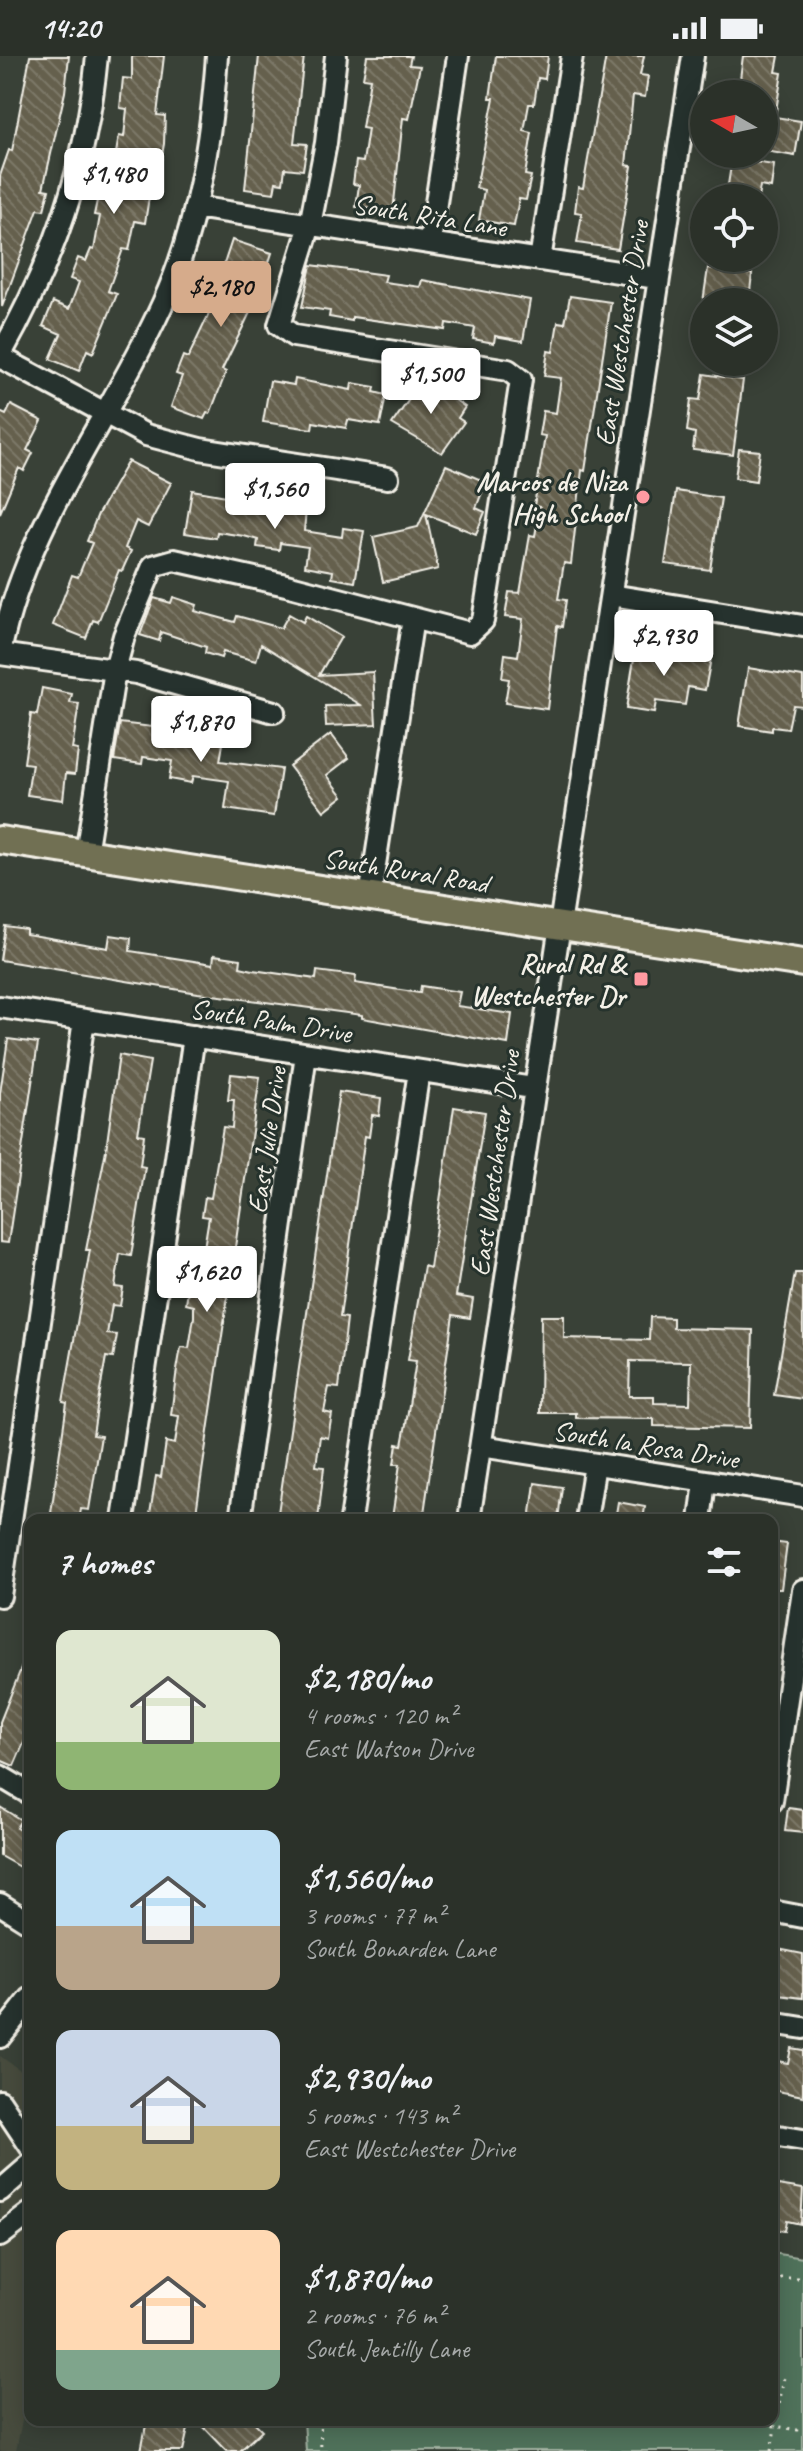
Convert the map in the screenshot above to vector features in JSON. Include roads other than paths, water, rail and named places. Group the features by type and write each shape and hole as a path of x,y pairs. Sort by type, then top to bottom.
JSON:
{"main road":[{"name":"South Rural Road","path":"0,840 803,963"}],"street":[{"path":"97,56 84,155 66,216 32,300 0,357 146,435 200,449 388,478"},
{"path":"217,56 212,119 195,207 163,304 29,555 7,615 0,653 161,679 274,712"},
{"path":"86,854 115,670 124,636 153,566 174,560 470,633 483,621 521,380 508,370 294,336 279,325 310,225 326,143 336,56"},
{"path":"430,243 458,56"},
{"path":"540,260 572,56"},
{"name":"East Westchester Drive","path":"470,1514 693,56"},
{"name":"South Rita Lane","path":"195,207 657,278"},
{"path":"611,595 803,626"},
{"path":"370,897 413,618"},
{"name":"South Palm Drive","path":"0,1007 533,1088"},
{"path":"0,1596 84,1020"},
{"path":"124,1514 194,1036"},
{"name":"East Julie Drive","path":"241,1514 306,1054"},
{"path":"352,1514 419,1071"},
{"name":"South la Rosa Drive","path":"481,1446 803,1496"},
{"path":"587,1514 595,1464"},
{"path":"701,1514 705,1482"},
{"path":"778,1760 803,1590"},
{"path":"0,1776 24,1790"},
{"path":"0,1904 24,1919"},
{"path":"778,1912 803,1917"},
{"path":"0,2037 24,2007"},
{"path":"778,2024 803,2028"},
{"path":"4,2116 24,2139"},
{"path":"778,2136 803,2140"},
{"path":"0,2191 24,2170"},
{"path":"0,2236 24,2218"}],"place":[{"name":"Marcos de Niza High School","path":"643,497"},
{"name":"Rural Rd & Westchester Dr","path":"641,979"}]}
